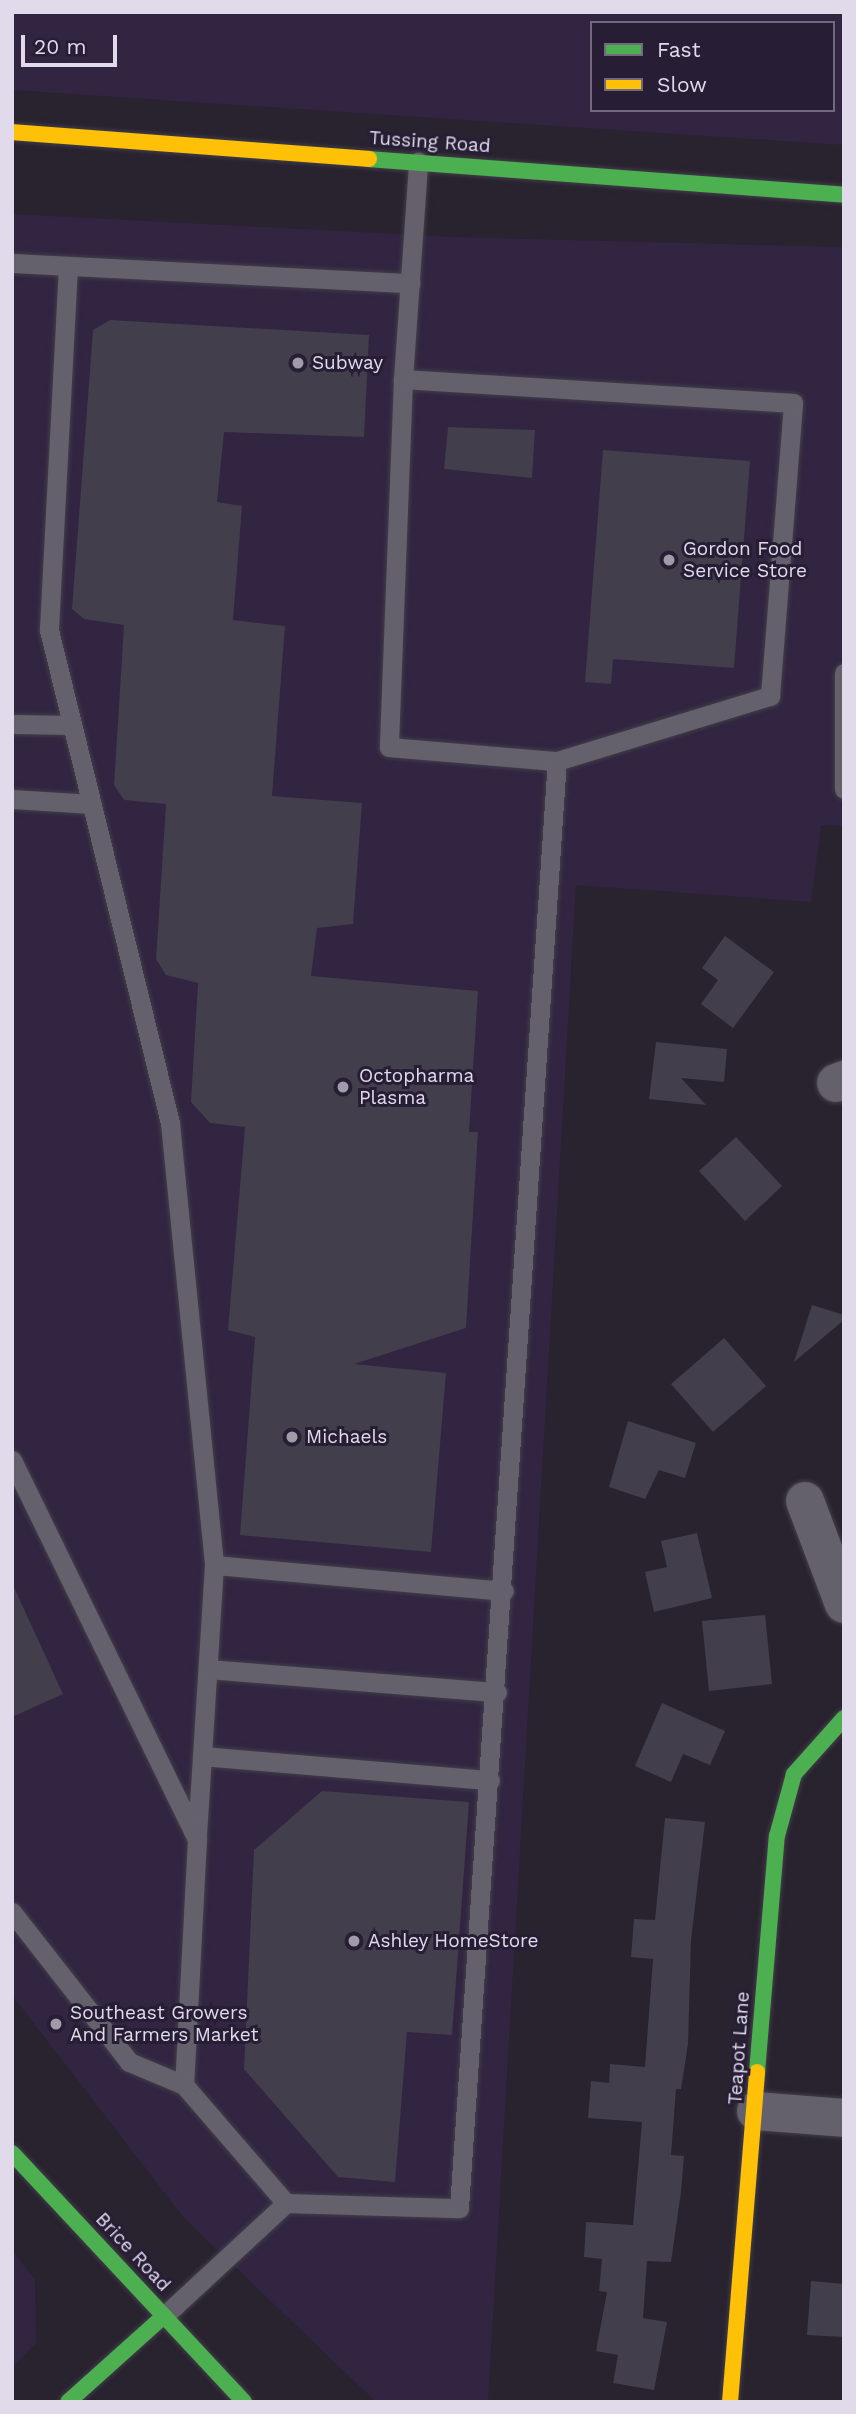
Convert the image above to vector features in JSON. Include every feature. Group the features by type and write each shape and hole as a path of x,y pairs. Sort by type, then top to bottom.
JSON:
{"main road":[{"name":"Tussing Road","path":"12,132 844,195"},
{"name":"Teapot Lane","path":"730,2402 783,1803 808,1754 844,1718"},
{"name":"Brice Road","path":"12,2153 164,2316 68,2402"},
{"path":"164,2316 244,2402"}],"street":[{"path":"806,1501 844,1604"},
{"path":"756,2111 844,2118"}],"lane":[{"path":"403,379 793,403 770,696 557,761 389,747 403,379 418,162"},
{"path":"12,263 410,282"},
{"path":"68,266 49,630 170,1123 214,1565 184,2085"},
{"path":"844,673 844,789"},
{"path":"12,724 72,725"},
{"path":"164,2316 286,2203 459,2208 504,1591 557,761"},
{"path":"12,799 92,804"},
{"path":"12,1460 20,1492 197,1839"},
{"path":"214,1565 504,1591"},
{"path":"208,1669 497,1692"},
{"path":"202,1756 490,1780"},
{"path":"12,1912 129,2062 184,2085 286,2203"}],"shaded area":[{"path":"12,12 844,12 844,145 12,90"},
{"path":"12,214 454,237 844,247 844,826 821,825 811,902 576,885 488,2402 376,2402 184,2218 12,1995"},
{"path":"12,2250 35,2280 36,2343 12,2368"}],"building":[{"path":"110,320 369,335 364,437 224,432 217,502 242,506 233,620 285,626 272,796 362,803 353,924 317,928 311,976 478,991 469,1132 478,1132 466,1328 354,1364 446,1373 431,1552 240,1535 255,1337 228,1330 245,1127 210,1123 191,1102 198,983 166,975 156,959 166,804 124,800 114,785 124,625 84,619 72,609 93,330"},
{"path":"448,427 535,430 532,478 444,469"},
{"name":"Gordon Food Service Store","path":"603,450 750,461 734,668 613,659 611,684 585,682"},
{"path":"725,936 774,972 733,1028 701,1004 718,980 702,968"},
{"path":"656,1042 727,1049 724,1082 681,1078 706,1105 649,1099"},
{"path":"736,1137 782,1186 745,1221 699,1171"},
{"path":"812,1305 844,1315 844,1320 794,1362"},
{"path":"724,1338 766,1386 713,1432 671,1384"},
{"path":"628,1421 696,1443 685,1478 659,1470 645,1499 609,1487"},
{"path":"697,1533 712,1598 654,1612 645,1572 667,1567 661,1541"},
{"path":"12,1583 63,1694 12,1717"},
{"path":"765,1615 772,1684 709,1691 702,1621"},
{"path":"662,1703 725,1731 710,1765 683,1754 671,1782 635,1766"},
{"name":"Ashley HomeStore","path":"322,1791 469,1802 452,2035 407,2032 395,2182 338,2177 244,2069 254,1850"},
{"path":"665,1818 705,1822 691,1940 688,2044 681,2089 676,2089 671,2155 684,2156 681,2192 671,2262 647,2261 643,2318 667,2322 654,2390 613,2383 618,2355 596,2351 607,2292 599,2291 602,2259 584,2257 586,2222 633,2225 642,2122 588,2118 591,2081 609,2083 610,2064 645,2067 653,1959 631,1957 634,1919 655,1920"},
{"path":"811,2281 844,2284 844,2337 807,2335"}],"traffic: fast":[{"path":"369,159 844,195"},
{"path":"757,2072 777,1836 794,1774 844,1718"},
{"path":"12,2153 244,2402"},
{"path":"68,2402 164,2316"}],"traffic: slow":[{"path":"12,132 369,159"},
{"path":"730,2402 757,2072"}],"place":[{"name":"Subway","path":"298,363"},
{"name":"Gordon Food Service Store","path":"669,560"},
{"name":"Octopharma Plasma","path":"343,1087"},
{"name":"Michaels","path":"292,1437"},
{"name":"Ashley HomeStore","path":"354,1941"},
{"name":"Southeast Growers And Farmers Market","path":"56,2024"}]}
